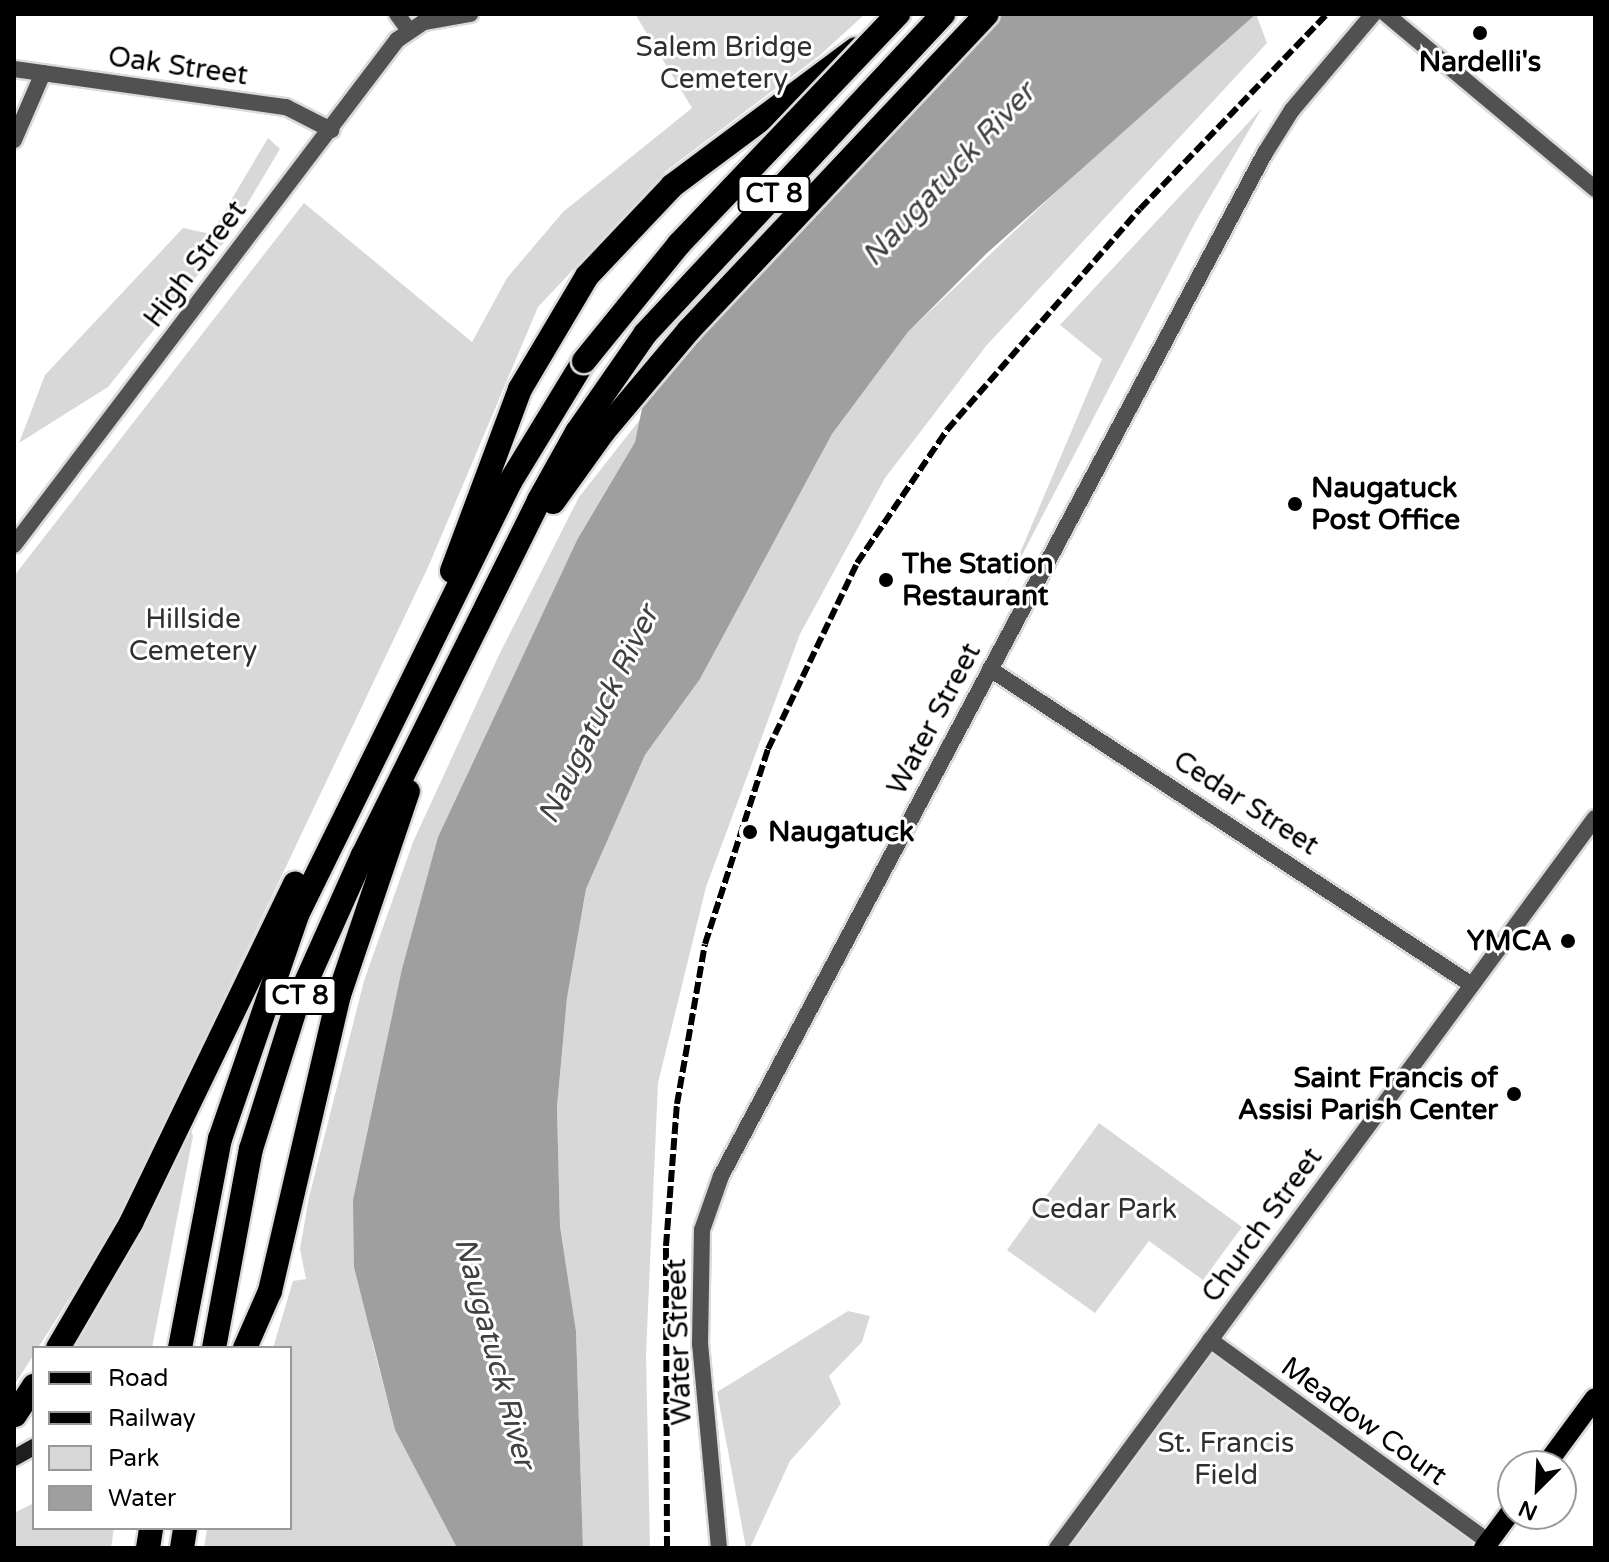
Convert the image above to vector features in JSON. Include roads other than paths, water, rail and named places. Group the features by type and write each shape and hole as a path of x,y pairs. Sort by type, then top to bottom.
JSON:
{"highway":[{"name":"CT 8","path":"180,1346 205,1206 241,1065 297,915 510,482 584,361 679,244 900,14"},
{"path":"420,662 520,389 587,276 672,186 900,14"},
{"name":"CT 8","path":"214,1346 251,1149 298,1000 433,713 546,486 611,379 696,274 943,14"},
{"path":"503,573 632,397 987,14"},
{"path":"246,1346 267,1303 339,995 433,713"},
{"path":"59,1346 131,1223 265,940 367,770"},
{"path":"14,1415 32,1389"}],"main road":[{"path":"1557,1450 1595,1398"},
{"path":"14,1415 32,1403"},
{"path":"14,1458 32,1448"}],"street":[{"path":"397,14 408,29 470,14"},
{"name":"Water Street","path":"719,1548 700,1344 702,1230 721,1176 1265,153 1292,110 1373,14"},
{"path":"1386,14 1595,189"},
{"name":"High Street","path":"14,545 408,29"},
{"name":"Oak Street","path":"14,69 286,107 331,130"},
{"path":"14,140 43,73"},
{"name":"Cedar Street","path":"990,669 1472,985"},
{"name":"Church Street","path":"1057,1548 1595,818"},
{"name":"Meadow Court","path":"1210,1340 1486,1545"}],"water":[{"name":"Naugatuck River","path":"980,14 1256,14 987,253 908,332 832,434 700,679 645,755 586,889 567,998 557,1107 560,1226 576,1331 583,1548 457,1548 395,1430 354,1267 353,1200 402,969 438,837 577,540 635,442 651,366 665,336 852,138"}],"railway":[{"path":"667,1548 666,1246 677,1104 705,944 768,749 857,563 947,430 1140,209 1327,14"}],"place":[{"name":"Nardelli's","path":"1480,33"},
{"name":"Naugatuck Post Office","path":"1295,504"},
{"name":"The Station Restaurant","path":"886,580"},
{"name":"Naugatuck","path":"750,832"},
{"name":"YMCA","path":"1568,941"},
{"name":"Saint Francis of Assisi Parish Center","path":"1514,1094"}],"park label":[{"name":"Salem Bridge Cemetery","path":"724,63"},
{"name":"Hillside Cemetery","path":"193,635"},
{"name":"Cedar Park","path":"1104,1209"},
{"name":"St. Francis Field","path":"1226,1459"}]}
